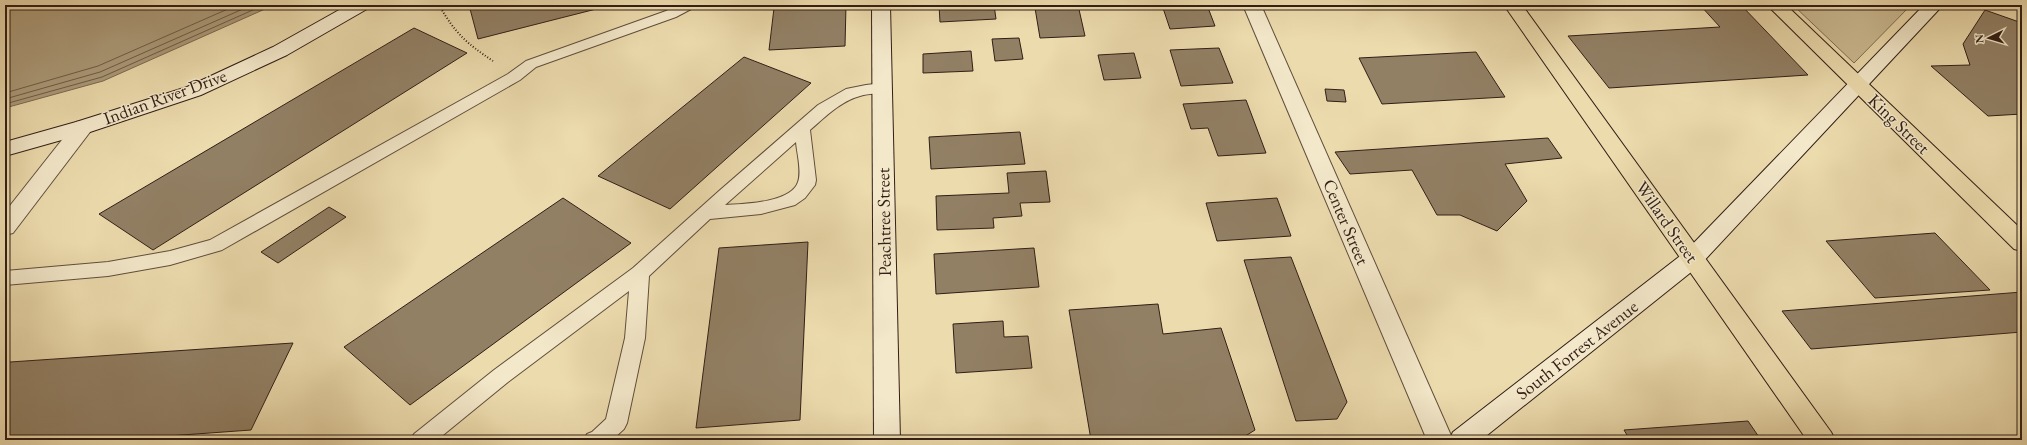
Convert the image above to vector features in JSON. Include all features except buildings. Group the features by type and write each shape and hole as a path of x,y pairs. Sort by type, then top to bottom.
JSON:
{"main road":[{"name":"Willard Street","path":"1513,5 1822,440"},
{"name":"King Street","path":"1776,5 2022,243"}],"street":[{"name":"Indian River Drive","path":"5,149 83,127 194,91 280,51 360,5"},
{"name":"Peachtree Street","path":"881,5 887,440"},
{"name":"Center Street","path":"1252,5 1440,440"},
{"name":"South Forrest Avenue","path":"1462,440 1692,259 1934,5"},
{"path":"5,227 83,127"}],"lane":[{"path":"5,278 108,269 170,258 216,245 514,78 531,64 671,14 688,5"},
{"path":"422,440 501,376 640,273 705,213 840,97 863,89 883,88"},
{"path":"705,213 779,205 798,195 806,184 806,157 802,129"},
{"path":"595,440 600,438 616,423 636,338 640,273"}],"path":[{"path":"439,5 452,27 468,44 477,49 514,78"}],"shaded area":[{"path":"1793,5 1911,5 1854,63"}],"water":[{"path":"5,5 274,5 103,81 5,108"}]}
